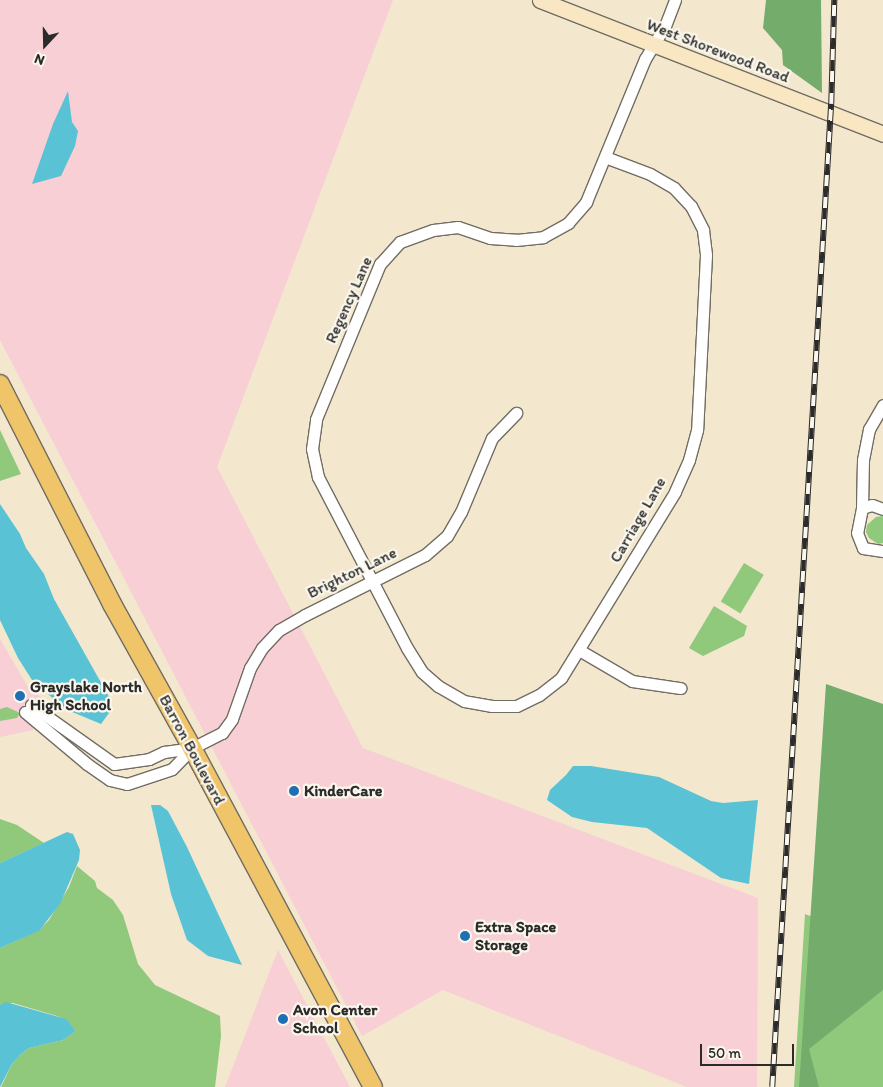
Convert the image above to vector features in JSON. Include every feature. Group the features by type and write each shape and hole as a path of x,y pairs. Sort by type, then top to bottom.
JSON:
{"main road":[{"name":"West Shorewood Road","path":"540,0 883,134"},
{"name":"Barron Boulevard","path":"0,384 112,604 192,748 373,1087"}],"street":[{"name":"Regency Lane","path":"372,581 318,476 312,449 316,419 380,264 400,242 433,230 458,227 490,238 516,240 543,237 568,223 586,202 645,59 665,26 675,0"},
{"name":"Carriage Lane","path":"372,581 407,648 422,672 438,686 464,701 492,706 516,706 539,695 562,678 675,492 689,460 697,430 706,255 703,230 691,206 674,188 650,174 605,157"},
{"path":"883,405 869,429 863,460 862,508 857,524 859,542 863,548 883,551"},
{"name":"Brighton Lane","path":"192,748 222,733 232,719 250,668 262,648 279,630 425,555 447,536 461,512 492,438 516,413"},
{"path":"862,508 872,505 883,509"},
{"path":"580,650 632,680 680,688"},
{"path":"28,708 114,764 149,759 164,752 192,748 172,770 127,784 110,780 87,764 28,708"}],"shaded area":[{"path":"0,0 393,0 217,467 363,748 758,898 757,1087 687,1087 443,990 362,1036 0,340"},
{"name":"Grayslake North High School","path":"0,639 28,687 51,705 33,730 0,737"},
{"name":"Avon Center School","path":"278,950 350,1087 225,1087"}],"green space":[{"path":"766,0 821,0 822,93 783,65 782,50 763,28"},
{"path":"0,430 21,474 0,481"},
{"path":"883,516 883,543 878,544 869,538 866,532 867,525 876,517"},
{"path":"744,563 764,575 741,613 721,602"},
{"path":"714,606 747,626 744,636 703,656 689,648"},
{"path":"826,684 883,704 883,990 809,1049 819,1087 799,1087"},
{"path":"7,707 20,713 17,718 0,721 0,709"},
{"path":"0,819 17,825 44,843 0,863"},
{"path":"77,866 95,881 97,888 113,900 123,915 138,964 155,985 220,1016 221,1036 215,1087 1,1087 12,1064 29,1048 63,1040 76,1031 66,1020 57,1016 13,1003 0,1005 0,948 38,931 49,920 69,887"},
{"path":"805,914 883,944 883,1087 794,1087"}],"water":[{"path":"68,91 72,122 78,131 75,146 61,176 32,184 53,124"},
{"path":"0,504 44,574 54,599 108,695 112,709 101,724 65,709 32,680 18,658 0,620"},
{"path":"573,766 591,766 659,777 711,801 723,803 758,800 749,884 721,878 647,828 592,822 572,817 547,800 550,790"},
{"path":"151,805 160,805 168,811 187,847 242,965 208,956 187,940 171,894"},
{"path":"67,832 73,834 80,850 79,860 60,904 39,931 0,948 0,863"},
{"path":"6,1002 66,1019 76,1031 63,1040 29,1048 12,1064 0,1087 0,1005"}],"railway":[{"path":"772,1087 831,104 834,0"}],"place":[{"name":"Grayslake North High School","path":"20,696"},
{"name":"KinderCare","path":"294,791"},
{"name":"Extra Space Storage","path":"465,936"},
{"name":"Avon Center School","path":"283,1019"}]}
